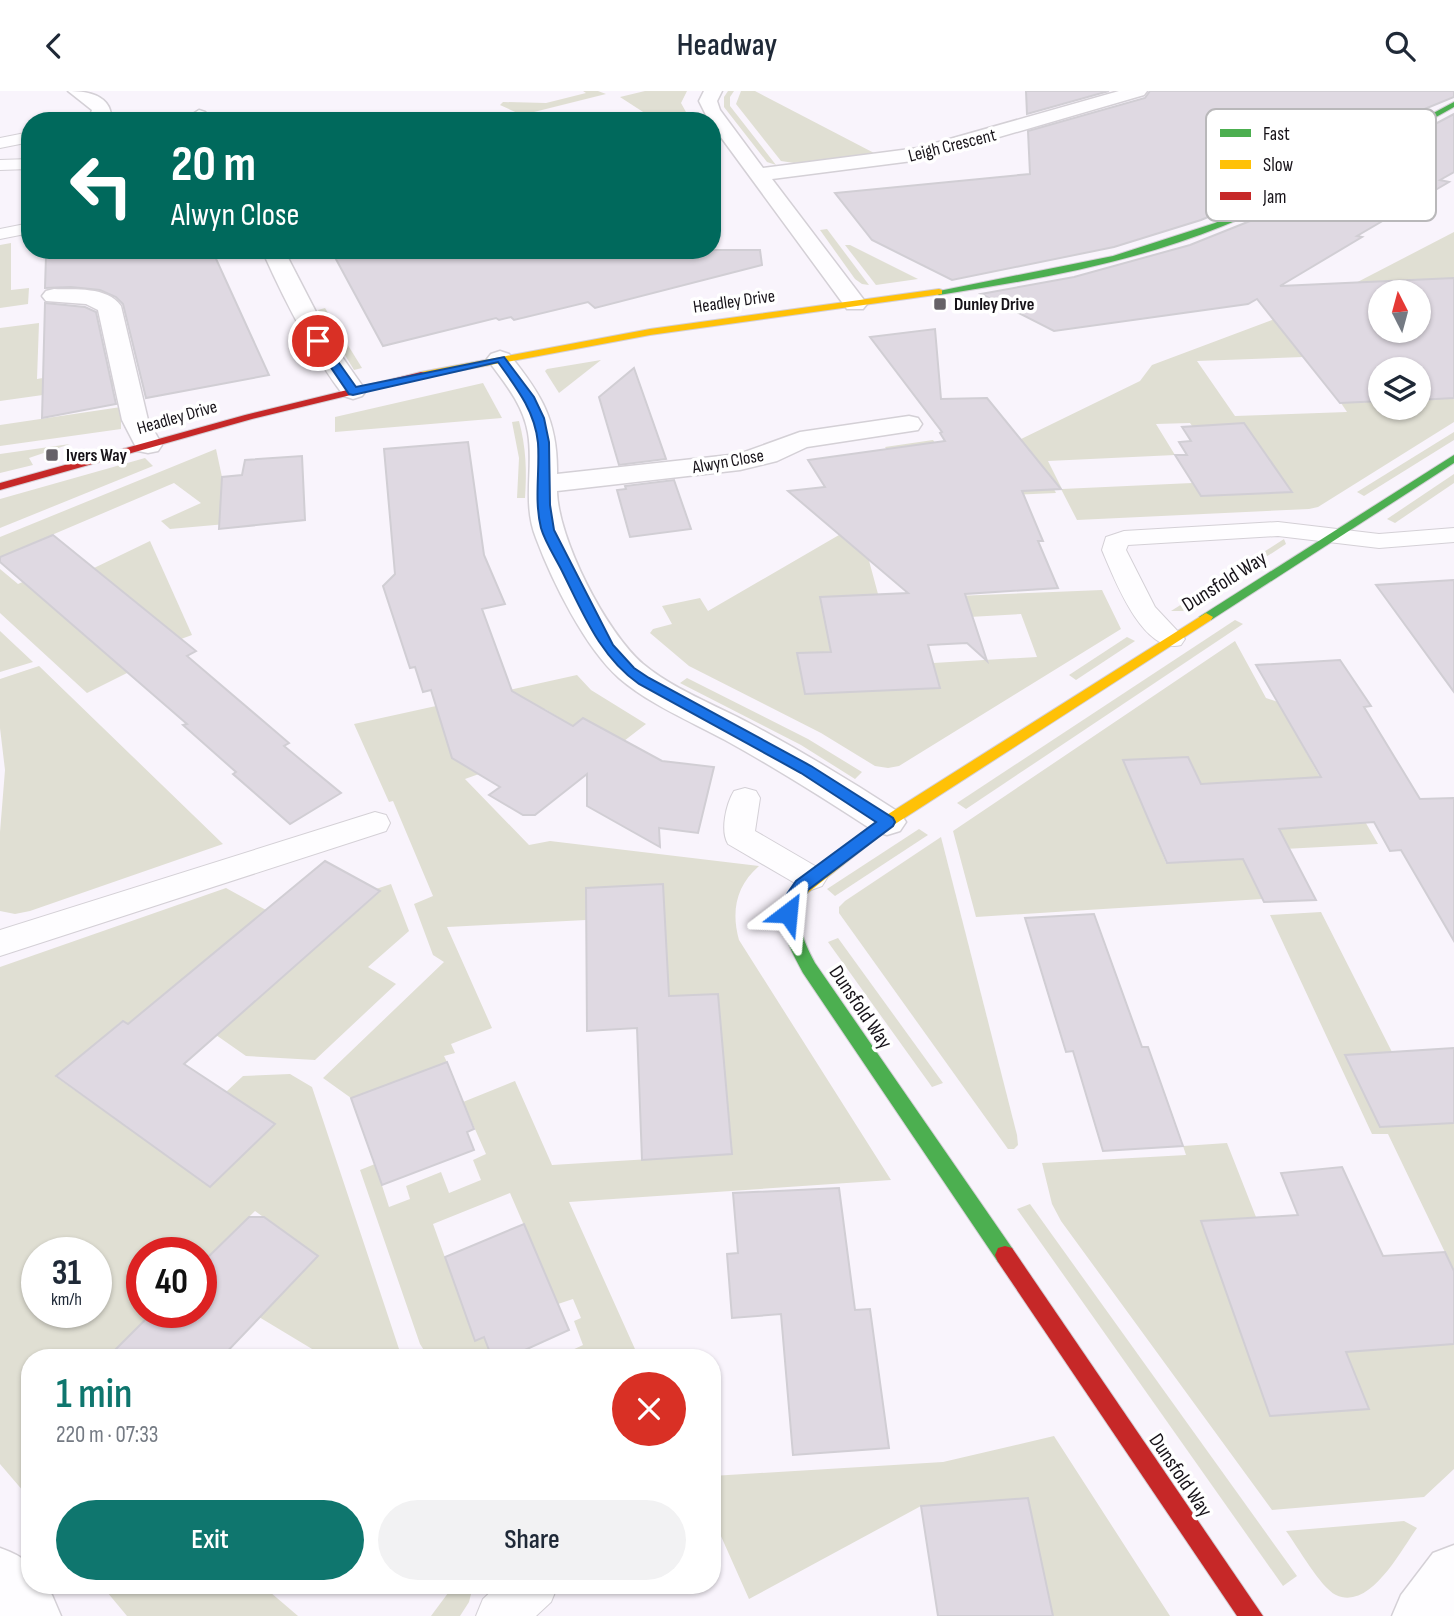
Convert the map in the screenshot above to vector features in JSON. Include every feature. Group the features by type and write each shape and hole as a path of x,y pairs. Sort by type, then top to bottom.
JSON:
{"street":[{"path":"77,91 102,109 102,112"},
{"path":"712,112 708,101 713,91"},
{"name":"Leigh Crescent","path":"760,174 864,163 929,152 1138,91"},
{"name":"Headley Drive","path":"1436,114 1454,104"},
{"path":"721,124 855,304"},
{"name":"Headley Drive","path":"0,487 353,391 500,359 684,327 964,290 1057,272 1180,238 1223,221"},
{"path":"277,259 309,327 335,369 353,391"},
{"path":"54,296 90,297 109,306 135,420 148,445"},
{"path":"500,359 528,397 538,418 543,442 546,524 556,550 600,636 629,671 674,699 806,769 887,822"},
{"name":"Alwyn Close","path":"543,484 740,463 767,455 800,440 909,424"},
{"name":"Dunsfold Way","path":"1251,1616 809,968 791,934 788,913 795,894 811,877 887,822 1454,458"},
{"path":"1422,1616 1454,1574"},
{"path":"0,1577 31,1616"}],"lane":[{"path":"0,143 21,139"},
{"path":"0,165 21,164"},
{"path":"0,234 21,230"},
{"path":"1172,639 1154,626 1144,612 1114,550 1115,542 1124,538 1278,530 1379,541 1454,535"},
{"path":"745,798 739,835 811,877"},
{"path":"0,943 250,860 375,823"},
{"path":"500,1616 524,1594"}],"shaded area":[{"path":"583,91 606,94 534,112 515,112 500,105 503,102 546,103 586,93"},
{"path":"645,91 687,91 681,103 686,112 643,112 620,97"},
{"path":"728,91 734,91 730,97 730,106 776,165 767,162 724,107 724,97"},
{"path":"741,91 755,91 876,154 794,163 781,161 736,104"},
{"path":"827,229 869,285 855,279 820,230"},
{"path":"1454,232 1454,278 1368,280 1368,286 1346,288"},
{"path":"11,243 11,290 29,288 28,304 0,308 0,245"},
{"path":"845,245 850,245 918,279 876,285"},
{"path":"325,308 362,368 354,370 318,310"},
{"path":"1280,317 1368,333 1368,343 1432,343 1432,334 1454,333 1454,422 1318,507 1077,520 1061,489 1054,489 1056,493 861,501 911,484 885,447 933,440 953,467 1017,441 1140,381 1152,365","holes":["1393,345 1406,357 1431,357 1431,384 1443,398 1431,399 1431,420 1368,420 1368,402 1341,403 1347,412 1235,416 1197,361 1303,357 1298,350","1190,423 1206,446 1257,444 1292,492 1201,496 1192,483 1062,489 1048,461 1175,455 1156,424"]},
{"path":"39,323 37,379 66,374 114,379 114,385 0,401 0,328"},
{"path":"601,360 559,393 545,371 547,369"},
{"path":"483,383 502,418 335,432 335,417"},
{"path":"121,407 121,429 0,446 0,425"},
{"path":"519,421 525,459 525,498 517,498 519,458 512,422"},
{"path":"1454,432 1454,440 1364,496 1357,492"},
{"path":"70,444 29,458 33,465 0,473 0,454"},
{"path":"216,449 222,477 226,524 170,529 161,521 201,503 174,483 0,557 0,537"},
{"path":"145,458 153,466 0,528 0,499"},
{"path":"1454,474 1454,483 1395,523 1387,519"},
{"path":"839,535 864,542 878,594 850,651 797,653 805,694 939,688 933,663 1037,657 1021,614 916,620 882,599 1102,590 1121,629 899,766 888,768 875,766 821,733 689,666 650,633 653,629 672,624 662,606 700,598 708,611"},
{"path":"1284,539 1286,544 1183,611 1171,611"},
{"path":"150,541 192,635 181,639 94,568"},
{"path":"0,569 18,584 48,571 135,669 87,693 0,613"},
{"path":"1235,620 1243,624 966,809 957,803"},
{"path":"0,631 33,662 0,672"},
{"path":"1127,637 1135,641 1076,680 1069,675"},
{"path":"1235,641 1266,698 1278,702 1322,781 1341,780 1378,844 1264,850 1208,797 1188,757 1124,760 1166,863 1242,857 1262,899 976,917 953,831"},
{"path":"39,666 223,844 30,911 15,914 0,911 0,832 5,770 0,728 0,679"},
{"path":"577,675 591,690 646,724 624,741 583,718 573,726 545,709 527,722 479,774 465,779 529,845 550,841 759,866 745,882 737,900 739,940 891,1180 569,1202 635,1349 574,1349 583,1345 574,1321 581,1318 573,1299 558,1304 510,1193 433,1224 475,1341 484,1337 489,1349 423,1349 360,1170 375,1164 389,1207 410,1199 406,1186 441,1172 449,1193 481,1180 473,1160 486,1154 463,1102 515,1081 552,1165 732,1154 718,994 659,997 586,889 586,920 447,927 492,1028 451,1044 455,1053 444,1056 447,1062 351,1098 323,1078 444,962 433,955 414,904 433,896 393,801 389,802 354,724"},
{"path":"687,678 808,739 862,772 855,779 801,745 680,683"},
{"path":"919,829 928,835 835,896 827,889"},
{"path":"941,837 1017,1135 1018,1145 1014,1149 1008,1149 839,913 839,907 845,901"},
{"path":"391,884 409,931 368,967 396,984 315,1060 246,1056 216,1035 380,892 376,889"},
{"path":"226,888 266,910 153,1040 122,1021 56,1077 210,1186 226,1092 243,1076 290,1074 312,1087 399,1349 312,1349 259,1317 317,1256 255,1211 217,1248 217,1237 126,1237 126,1328 137,1328 116,1349 21,1349 21,1488 0,1464 0,967"},
{"path":"1321,912 1392,1052 1346,1055 1380,1127 1454,1123 1454,1271 1388,1134 1372,1134 1270,915"},
{"path":"838,938 943,1083 932,1087 828,942"},
{"path":"1227,1143 1256,1217 1202,1221 1270,1416 1369,1409 1335,1325 1454,1344 1454,1469 1424,1497 1272,1510 1061,1221 1052,1204 1042,1163 1186,1155 1183,1146"},
{"path":"1030,1204 1297,1576 1283,1586 1017,1209"},
{"path":"1054,1436 1170,1616 1053,1616 1028,1498 921,1506 749,1599 721,1536 721,1475 943,1462"},
{"path":"1404,1521 1417,1528 1393,1563 1372,1587 1349,1598 1336,1595 1323,1584 1286,1531"},
{"path":"109,1594 272,1594 298,1616 127,1616"},
{"path":"447,1594 471,1594 460,1616 431,1616"}],"building":[{"path":"1026,91 1109,91 1027,114"},
{"path":"1150,91 1454,91 1454,97 1425,109 1206,109 1206,218 1114,247 952,280 872,240 835,193 1030,174 1028,131 1145,98"},
{"path":"1454,114 1454,172 1440,180 1449,182 1436,190 1436,124"},
{"path":"1250,221 1383,221 1357,236 1362,237 1280,286 1368,282 1368,343 1432,343 1432,280 1410,280 1454,278 1454,398 1431,399 1431,357 1368,357 1368,402 1340,403 1257,299 1248,304 1054,331 981,294 1074,277 1190,245"},
{"path":"721,250 760,250 762,265 595,308 588,302 514,320 511,317 499,320 496,318 383,346 336,259 721,259"},
{"path":"46,259 216,259 269,375 146,398 123,304 116,297 100,290 45,288"},
{"path":"45,303 85,307 96,312 116,404 42,418"},
{"path":"935,329 941,399 987,398 1061,489 1022,491 1043,541 1038,541 1058,588 965,594 987,661 967,643 928,645 940,688 805,694 797,653 831,652 820,597 908,593 788,491 825,487 808,460 945,441 940,433 942,432 870,337"},
{"path":"634,368 666,459 619,465 599,397"},
{"path":"1244,423 1292,492 1201,496 1175,455 1187,455 1179,442 1191,441 1182,427"},
{"path":"468,442 484,555 505,604 482,609 512,691 573,726 583,718 662,761 714,767 698,833 659,828 660,847 587,806 587,774 535,815 523,815 489,795 500,787 452,758 431,690 423,692 415,667 410,668 383,586 395,574 384,449"},
{"path":"302,456 305,520 219,529 222,477 242,475 245,460"},
{"path":"674,480 691,529 630,537 617,490 626,489 625,486"},
{"path":"53,535 196,651 187,656 289,743 284,746 341,793 290,824 183,725 187,724 0,562 0,557"},
{"path":"1454,580 1454,692 1376,585"},
{"path":"1340,660 1371,706 1364,707 1420,799 1454,798 1454,941 1401,850 1390,851 1374,822 1279,829 1316,900 1264,902 1243,859 1167,863 1123,760 1188,757 1201,784 1321,777 1256,665"},
{"path":"325,861 380,891 184,1064 275,1124 210,1187 56,1076 123,1021 128,1024"},
{"path":"663,884 669,996 718,994 732,1154 642,1160 637,1028 587,1031 586,888"},
{"path":"1094,914 1142,1047 1148,1047 1183,1146 1103,1151 1073,1051 1066,1052 1025,918"},
{"path":"1454,1048 1454,1123 1380,1127 1345,1055"},
{"path":"447,1062 474,1129 467,1132 474,1150 382,1185 351,1098"},
{"path":"1342,1167 1383,1256 1445,1252 1454,1271 1454,1344 1346,1352 1369,1409 1270,1416 1201,1221 1298,1215 1281,1173"},
{"path":"839,1188 855,1310 870,1309 889,1448 793,1455 781,1314 732,1318 727,1254 738,1253 733,1193"},
{"path":"249,1217 264,1217 318,1256 230,1349 116,1349 137,1328 217,1328 217,1248"},
{"path":"524,1224 569,1330 527,1349 489,1349 484,1337 475,1341 445,1257"},
{"path":"1028,1498 1053,1616 938,1616 921,1506"}],"traffic: fast":[{"path":"1436,114 1454,104"},
{"path":"939,292 1010,281 1115,258 1227,221"},
{"path":"1206,617 1454,458"},
{"path":"799,891 791,911 792,930 809,968 1005,1255"}],"traffic: slow":[{"path":"421,375 650,332 939,292"},
{"path":"799,891 887,822 1206,617"}],"traffic: jam":[{"path":"0,487 249,417 421,375"},
{"path":"1005,1255 1251,1616"}],"place":[{"name":"Dunley Drive","path":"940,304"},
{"name":"Ivers Way","path":"52,455"}],"route":[{"path":"318,341 335,369 353,391 500,359 528,397 538,418 543,442 544,505 548,530 594,625 608,647 629,671 644,681 806,769 887,822 811,877 795,894 788,913"}]}
